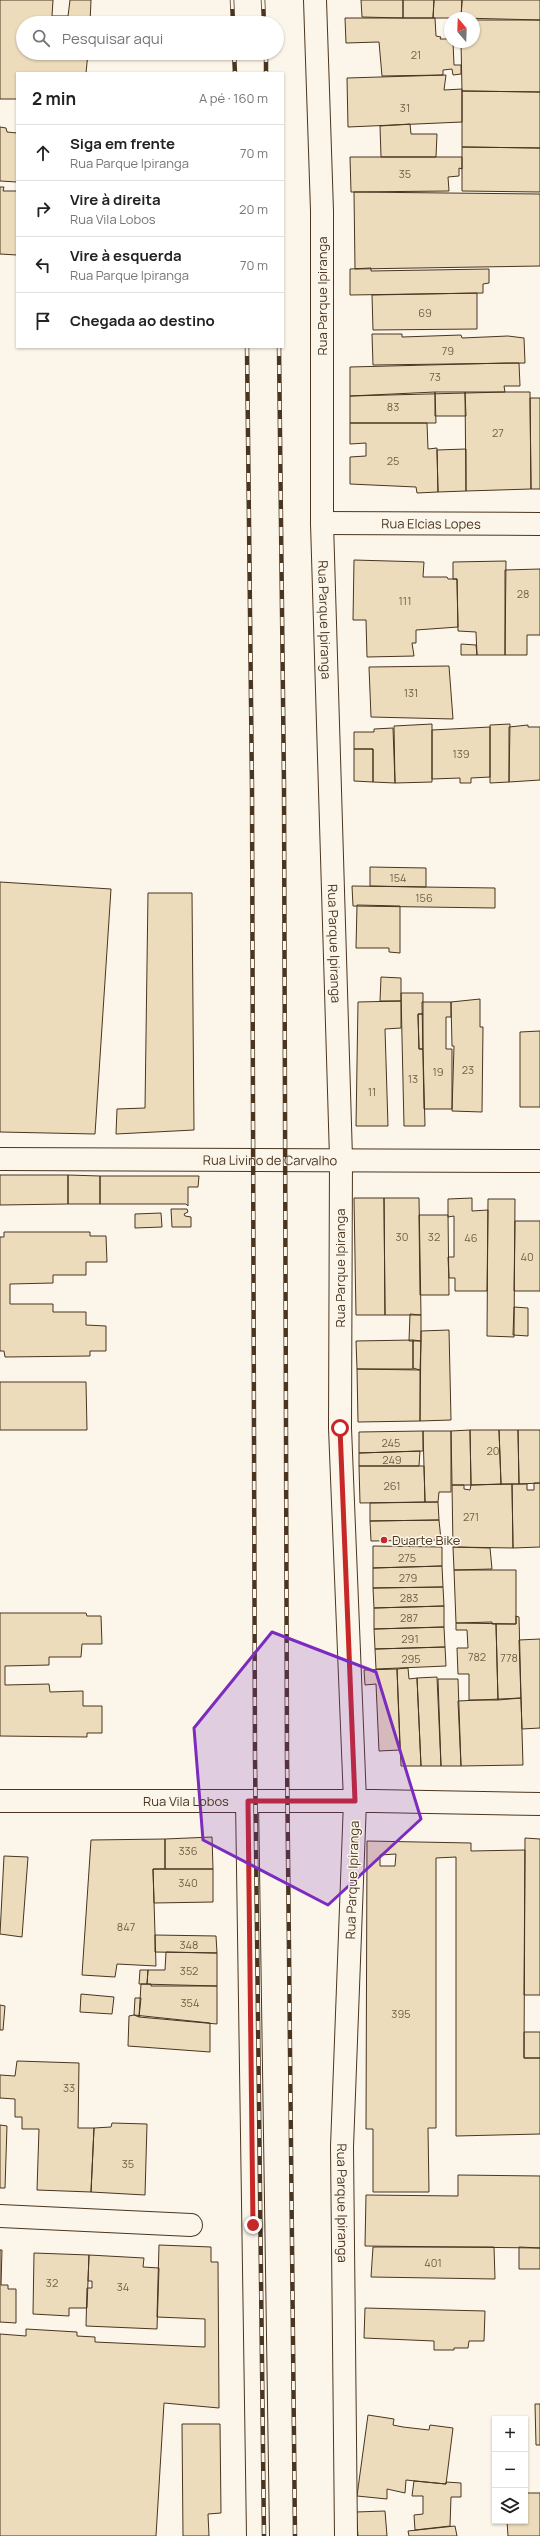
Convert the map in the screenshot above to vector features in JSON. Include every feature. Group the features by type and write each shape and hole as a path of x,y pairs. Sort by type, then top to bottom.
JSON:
{"street":[{"name":"Rua Parque Ipiranga","path":"315,0 322,211 322,523 341,1158 340,1428 355,1801 342,2147 346,2536"},
{"name":"Rua Elcias Lopes","path":"322,523 540,524"},
{"name":"Rua Livino de Carvalho","path":"0,1159 341,1158 540,1160"},
{"name":"Rua Vila Lobos","path":"0,1801 355,1801 540,1804"},
{"path":"248,1801 258,2536"},
{"path":"0,2216 191,2225"}],"highlighted area":[{"path":"272,1632 376,1672 421,1819 328,1905 203,1840 194,1728"}],"building":[{"path":"0,0 53,0 52,16 16,16 16,60 87,60 86,72 16,72 16,99 0,99"},
{"path":"70,0 91,0 90,16 68,16"},
{"path":"361,0 403,0 403,18 362,17"},
{"path":"403,0 434,0 433,18 403,18"},
{"path":"434,0 462,0 461,12 444,12 444,18 433,18"},
{"path":"462,0 540,0 540,20 480,18 480,12 461,12"},
{"path":"345,18 435,18 436,36 441,37 440,39 444,39 444,48 453,48 454,65 461,65 461,74 453,75 452,69 443,70 443,75 382,76 379,42 346,43"},
{"path":"480,20 540,20 540,92 462,91 461,48 480,48"},
{"path":"446,75 444,90 462,89 462,122 348,127 347,78"},
{"path":"462,91 540,92 540,148 462,147"},
{"path":"410,124 411,134 437,134 436,157 381,157 380,126"},
{"path":"0,127 6,128 7,132 16,133 16,182 0,181"},
{"path":"462,147 540,148 540,192 462,191"},
{"path":"350,157 462,157 462,169 459,168 459,176 448,177 449,191 351,192"},
{"path":"0,187 4,187 3,191 16,191 16,255 0,254"},
{"path":"354,192 540,194 540,266 355,269"},
{"path":"371,268 371,271 489,269 489,283 483,284 483,293 350,295 350,269"},
{"path":"477,293 477,329 373,330 372,295"},
{"path":"372,334 402,334 402,337 461,335 462,338 508,336 524,338 525,363 373,365"},
{"path":"519,363 520,386 504,386 505,392 350,396 350,367"},
{"path":"435,392 465,392 466,416 435,416"},
{"path":"435,392 436,423 350,423 350,396"},
{"path":"465,392 530,392 531,489 466,491"},
{"path":"530,398 540,398 540,489 531,489"},
{"path":"350,423 427,423 428,449 437,448 438,492 417,493 416,487 350,484 350,457 366,456 366,443 350,444"},
{"path":"466,449 466,491 438,492 437,450"},
{"path":"354,560 424,562 423,577 447,577 448,579 457,579 458,627 416,630 416,643 412,643 414,656 367,657 366,620 353,620"},
{"path":"506,561 505,655 477,655 476,632 458,631 457,579 453,579 453,562"},
{"path":"540,569 540,635 527,635 527,655 505,655 505,570"},
{"path":"461,644 476,645 477,655 461,655"},
{"path":"449,666 453,719 371,717 369,667"},
{"path":"432,724 432,782 395,783 394,726"},
{"path":"510,724 509,782 490,783 490,725"},
{"path":"528,725 528,727 540,727 540,780 509,782 509,727"},
{"path":"490,727 490,777 471,778 471,783 460,783 460,778 432,779 432,730"},
{"path":"393,728 395,783 373,782 373,749 354,749 354,732 374,732 374,729"},
{"path":"354,749 373,749 373,782 354,781"},
{"path":"370,867 426,868 426,887 370,886"},
{"path":"0,882 111,889 95,1134 0,1132"},
{"path":"352,886 495,888 495,908 353,906"},
{"path":"148,893 192,893 194,1130 116,1134 117,1109 145,1108"},
{"path":"357,905 400,906 400,953 389,952 389,948 356,948"},
{"path":"381,977 401,978 401,1001 380,1001"},
{"path":"401,993 423,993 423,1014 418,1014 419,1049 423,1049 425,1126 404,1126"},
{"path":"480,999 480,1027 483,1027 482,1112 452,1111 454,1046 452,1046 451,1002"},
{"path":"401,1001 401,1028 385,1029 388,1126 356,1126 358,1002"},
{"path":"422,1002 451,1002 451,1017 446,1017 446,1049 452,1049 452,1109 424,1109"},
{"path":"418,1014 423,1014 423,1049 419,1049"},
{"path":"540,1031 540,1107 520,1107 520,1032"},
{"path":"0,1175 68,1175 68,1204 0,1205"},
{"path":"68,1175 100,1176 100,1204 68,1204"},
{"path":"100,1176 199,1176 198,1187 188,1187 188,1206 186,1204 100,1204"},
{"path":"354,1198 384,1198 385,1315 356,1315"},
{"path":"384,1198 419,1198 421,1315 385,1315"},
{"path":"472,1198 472,1211 488,1210 487,1291 455,1291 455,1278 449,1278 448,1257 454,1257 454,1216 448,1217 448,1199"},
{"path":"488,1199 515,1199 514,1337 487,1336"},
{"path":"171,1209 187,1209 188,1212 184,1214 185,1216 191,1217 191,1227 172,1227"},
{"path":"161,1213 162,1227 135,1228 135,1214"},
{"path":"419,1215 448,1215 449,1295 420,1295"},
{"path":"515,1221 540,1221 540,1291 514,1291"},
{"path":"4,1232 90,1232 90,1236 106,1236 107,1262 86,1262 86,1275 53,1275 53,1283 10,1284 10,1304 53,1304 53,1312 86,1312 86,1325 106,1326 106,1351 90,1351 90,1356 5,1357 4,1351 0,1351 0,1237 4,1237"},
{"path":"514,1307 528,1308 528,1336 513,1335"},
{"path":"410,1314 421,1315 421,1341 409,1341"},
{"path":"449,1330 451,1420 420,1421 421,1331"},
{"path":"413,1340 421,1341 420,1370 413,1368"},
{"path":"413,1340 413,1369 357,1369 356,1341"},
{"path":"357,1369 420,1370 420,1421 358,1422"},
{"path":"0,1382 86,1382 87,1430 0,1430"},
{"path":"470,1430 499,1430 501,1484 471,1485"},
{"path":"470,1430 471,1485 452,1485 451,1431"},
{"path":"499,1430 518,1430 519,1484 501,1484"},
{"path":"518,1430 540,1430 540,1483 519,1484"},
{"path":"423,1431 423,1451 359,1453 359,1432"},
{"path":"423,1431 451,1431 451,1492 439,1492 438,1502 425,1502"},
{"path":"420,1451 419,1466 359,1466 359,1453"},
{"path":"359,1466 424,1466 425,1502 360,1503"},
{"path":"534,1483 540,1483 540,1547 513,1548 512,1484 527,1484 527,1490 534,1490"},
{"path":"512,1484 513,1548 453,1547 452,1485 464,1485 464,1489 470,1490 471,1485"},
{"path":"438,1502 439,1520 370,1521 370,1503"},
{"path":"439,1520 441,1540 371,1541 370,1521"},
{"path":"373,1546 442,1547 442,1566 373,1568"},
{"path":"453,1547 490,1548 492,1569 454,1570"},
{"path":"442,1566 443,1587 373,1588 373,1568"},
{"path":"454,1570 516,1570 516,1624 456,1623"},
{"path":"443,1587 444,1606 374,1608 373,1588"},
{"path":"444,1606 444,1627 374,1629 374,1608"},
{"path":"0,1613 86,1613 87,1616 101,1616 102,1644 82,1644 81,1657 49,1657 49,1665 5,1666 5,1685 49,1684 50,1692 83,1691 83,1706 102,1706 102,1733 87,1733 87,1737 0,1736"},
{"path":"516,1616 519,1617 521,1698 498,1700 496,1624 516,1624"},
{"path":"492,1622 492,1624 496,1624 498,1700 469,1700 469,1674 458,1674 457,1648 468,1648 467,1630 456,1630 456,1623"},
{"path":"444,1627 445,1647 375,1649 374,1629"},
{"path":"540,1639 540,1728 522,1729 519,1640"},
{"path":"445,1647 446,1666 376,1669 375,1649"},
{"path":"408,1668 409,1679 417,1678 421,1766 401,1766 397,1669"},
{"path":"397,1669 400,1750 379,1751 376,1684 365,1685 364,1670"},
{"path":"437,1677 441,1766 421,1766 417,1678"},
{"path":"438,1679 458,1679 461,1766 441,1766"},
{"path":"521,1698 523,1765 461,1766 458,1701"},
{"path":"212,1837 213,1869 165,1869 165,1839"},
{"path":"525,1838 540,1839 540,1995 524,1995"},
{"path":"165,1839 165,1869 153,1869 156,1966 117,1964 115,1977 82,1975 91,1840"},
{"path":"367,1841 471,1843 471,1851 525,1850 524,2058 540,2058 540,2134 456,2136 456,1857 436,1858 436,2128 428,2128 429,2192 373,2192 373,2129 366,2129","holes":["396,1854 395,1866 380,1866 380,1855"]},
{"path":"4,1856 28,1857 22,1937 0,1934"},
{"path":"153,1869 213,1869 213,1902 154,1903"},
{"path":"155,1935 216,1936 217,1953 155,1952"},
{"path":"166,1952 217,1953 217,1986 151,1986 151,1984 147,1984 148,1970 165,1970"},
{"path":"140,1970 148,1970 147,1984 139,1984"},
{"path":"141,1984 217,1986 217,2024 139,2017"},
{"path":"81,1994 114,1997 112,2014 80,2012"},
{"path":"135,1998 141,1998 139,2017 134,2015"},
{"path":"0,2005 5,2006 3,2030 0,2030"},
{"path":"134,2015 210,2023 210,2052 128,2046 129,2016"},
{"path":"524,2032 540,2032 540,2058 524,2058"},
{"path":"17,2061 79,2063 78,2128 94,2128 91,2192 37,2190 39,2129 22,2129 22,2117 15,2117 15,2099 0,2098 0,2075 15,2076"},
{"path":"112,2123 147,2124 145,2195 91,2192 94,2128 111,2127"},
{"path":"0,2125 7,2126 5,2188 0,2188"},
{"path":"458,2175 540,2176 540,2248 365,2246 366,2195 458,2196"},
{"path":"159,2245 211,2247 211,2262 218,2262 219,2408 164,2403 156,2536 0,2536 0,2334 26,2336 26,2329 77,2332 77,2336 95,2337 95,2342 205,2347 205,2319 157,2317"},
{"path":"373,2247 494,2247 495,2279 371,2277"},
{"path":"519,2247 540,2248 540,2269 519,2269"},
{"path":"0,2250 2,2250 1,2285 8,2285 8,2289 16,2289 16,2323 0,2322"},
{"path":"34,2253 89,2255 87,2308 69,2308 69,2316 33,2314"},
{"path":"89,2255 144,2258 143,2267 159,2268 157,2329 86,2326 87,2288 92,2288 92,2281 88,2281"},
{"path":"365,2308 485,2311 484,2341 469,2341 468,2348 434,2350 434,2341 364,2338"},
{"path":"535,2404 540,2404 540,2445 536,2445"},
{"path":"368,2415 394,2419 393,2425 403,2427 429,2430 430,2425 453,2428 446,2484 406,2480 405,2493 387,2489 387,2499 357,2496"},
{"path":"182,2424 220,2424 221,2513 208,2514 209,2536 183,2536"},
{"path":"414,2481 446,2484 446,2482 461,2483 461,2497 451,2497 450,2526 415,2530 414,2515 423,2514 423,2496 412,2496"},
{"path":"528,2493 540,2493 540,2536 508,2536 507,2524 528,2524"},
{"path":"385,2511 387,2536 358,2536 356,2512"},
{"path":"455,2526 457,2536 409,2536 408,2531"}],"railway":[{"path":"232,0 233,16"},
{"path":"263,0 264,16"},
{"path":"234,60 235,72"},
{"path":"266,60 266,72"},
{"path":"247,348 252,788 255,1757 264,2536"},
{"path":"279,348 284,785 287,1757 295,2536"}],"place":[{"name":"Duarte Bike","path":"384,1540"}],"route":[{"path":"253,2225 248,1801 355,1801 340,1428"}]}
